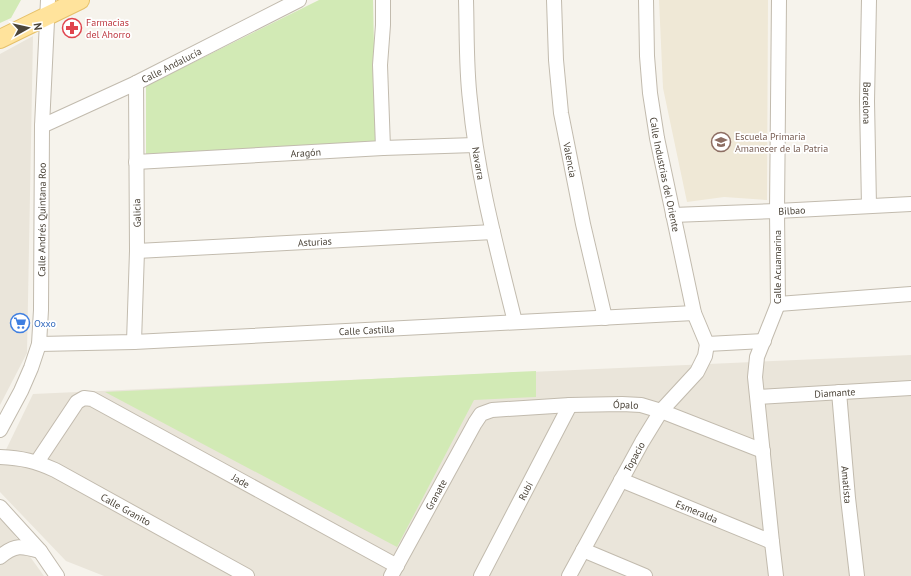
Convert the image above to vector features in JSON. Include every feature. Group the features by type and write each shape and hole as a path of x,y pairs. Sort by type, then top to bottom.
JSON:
{"main road":[{"path":"0,39 47,8 80,0"}],"street":[{"name":"Calle Andalucía","path":"42,126 136,83 299,0"},
{"path":"383,0 380,65 383,148"},
{"name":"Navarra","path":"466,0 469,91 475,145 493,232 515,322"},
{"name":"Valencia","path":"554,0 556,60 561,113 583,224 605,318"},
{"name":"Calle Industrias del Oriente","path":"646,0 647,56 650,93 661,161 694,313 707,344"},
{"name":"Calle Acuamarina","path":"776,576 755,378 757,357 778,304 777,212 779,0"},
{"name":"Barcelona","path":"869,0 867,101 869,206"},
{"name":"Calle Andrés Quintana Roo","path":"0,430 21,391 39,344 41,310 42,126 47,8"},
{"name":"Galicia","path":"134,342 137,251 136,83"},
{"name":"Aragón","path":"136,162 383,148 475,145"},
{"name":"Bilbao","path":"673,215 777,212 911,204"},
{"name":"Asturias","path":"137,251 493,232"},
{"path":"778,304 911,294"},
{"name":"Calle Castilla","path":"39,344 134,342 694,313"},
{"path":"707,344 764,341"},
{"name":"Topacio","path":"569,576 661,411 697,372 705,356 707,344"},
{"name":"Diamante","path":"758,398 911,388"},
{"name":"Amatista","path":"839,392 848,498 857,576"},
{"name":"Jade","path":"36,462 77,402 84,398 92,399 394,571"},
{"name":"Ópalo","path":"481,414 492,410 570,405 622,404 641,406 661,411 763,451"},
{"name":"Rubí","path":"481,576 570,405"},
{"name":"Granate","path":"394,571 481,414"},
{"name":"Calle Granito","path":"0,457 17,458 36,462 62,473 247,576"},
{"name":"Esmeralda","path":"622,480 772,542"},
{"path":"0,507 60,574"},
{"path":"0,557 7,551 23,546 40,551"},
{"path":"583,550 645,576"}],"shaded area":[{"name":"Escuela Primaria Amanecer de la Patria","path":"659,0 768,0 767,200 724,197 687,202 663,88"},
{"path":"33,36 27,353 0,405 0,54"},
{"path":"911,355 911,576 104,576 66,561 0,492 0,462 33,394"},
{"path":"0,515 44,576 0,576"}],"green space":[{"path":"0,0 21,0 11,18 0,23"},
{"path":"319,0 373,0 376,142 146,154 146,86"},
{"path":"536,371 536,397 474,400 397,547 105,392"}],"place":[{"name":"Farmacias del Ahorro","path":"72,28"},
{"name":"Escuela Primaria Amanecer de la Patria","path":"721,142"},
{"name":"Oxxo","path":"20,323"}]}
